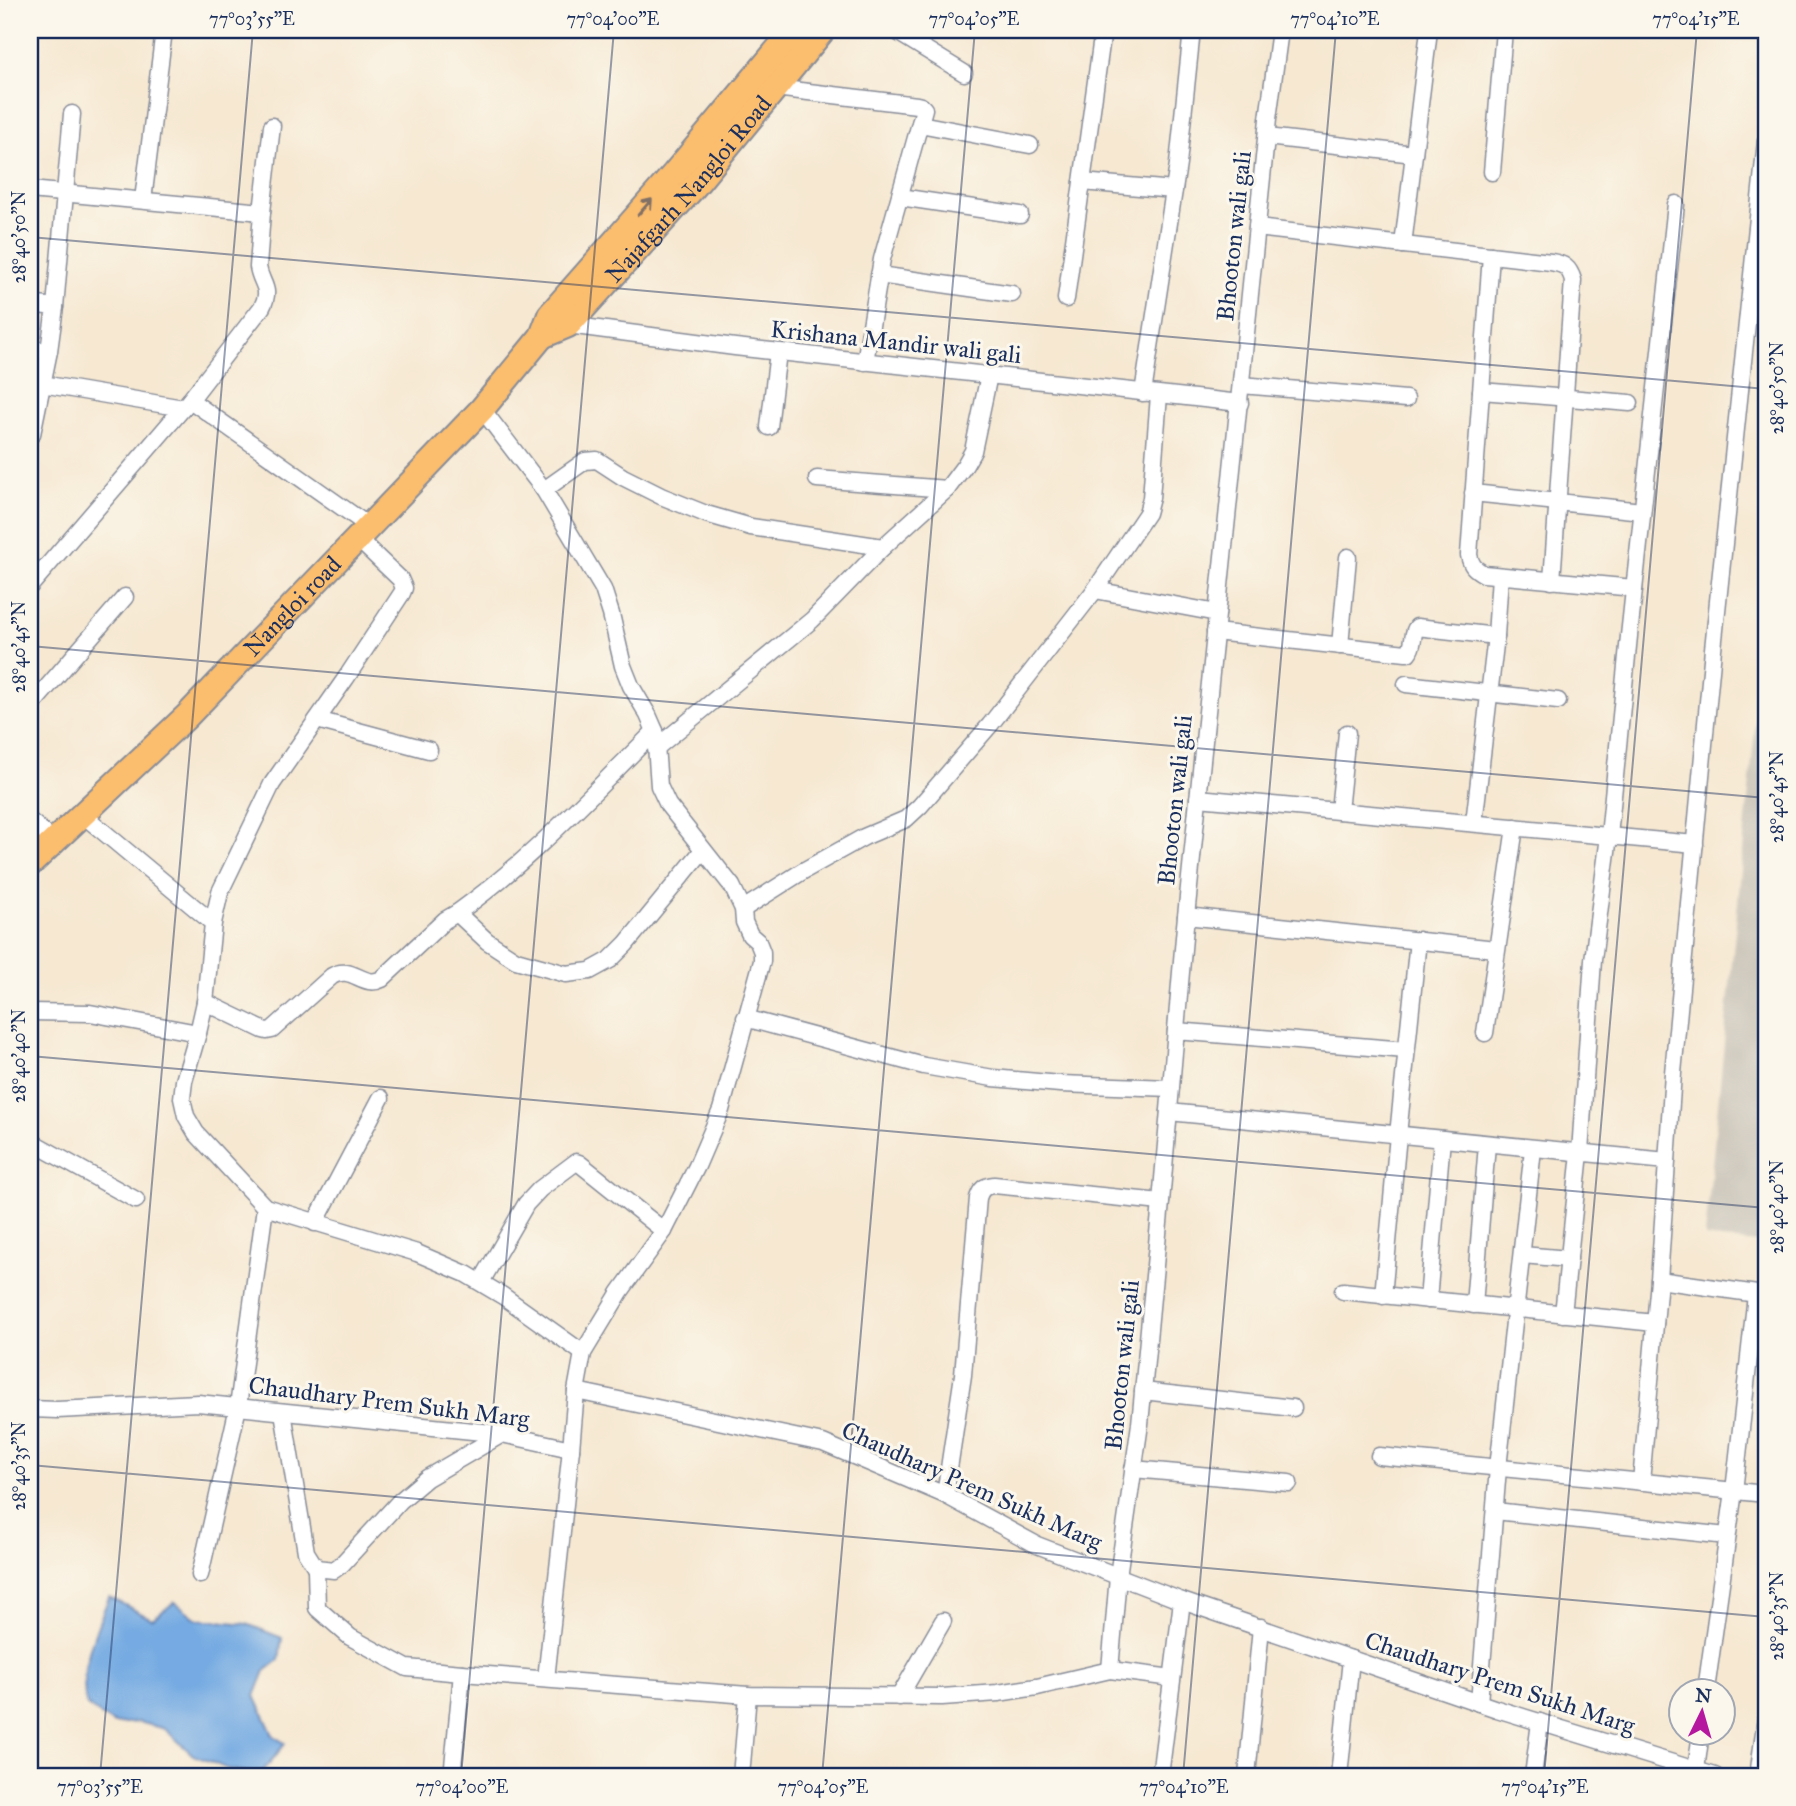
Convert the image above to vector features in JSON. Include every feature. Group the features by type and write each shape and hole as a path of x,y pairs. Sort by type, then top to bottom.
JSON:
{"main road":[{"path":"553,325 794,30"},
{"name":"Najafgarh Nangloi Road","path":"553,325 693,187 823,30"},
{"name":"Nangloi road","path":"30,864 187,716 482,409 553,325"}],"street":[{"path":"143,200 164,30"},
{"path":"894,30 964,73"},
{"path":"1066,299 1103,30"},
{"path":"743,909 803,871 913,813 990,724 1095,590 1147,513 1151,498 1151,394 1192,30"},
{"name":"Bhooton wali gali","path":"1110,1670 1118,1576 1143,1391 1186,916 1280,30"},
{"path":"1403,245 1429,30"},
{"path":"1492,172 1504,30"},
{"path":"775,88 921,106 924,109 879,275 865,362"},
{"path":"32,434 55,307 72,114"},
{"path":"920,124 1030,145"},
{"path":"30,586 187,404 267,299 267,287 259,276 258,267 272,127"},
{"path":"1267,137 1414,154"},
{"path":"1642,1482 1673,1073 1713,649 1766,141"},
{"path":"1082,182 1174,190"},
{"path":"30,190 262,212"},
{"path":"900,197 1020,215"},
{"path":"1563,1314 1580,1153 1593,960 1609,836 1676,204"},
{"path":"1257,228 1562,264 1569,269 1573,280 1552,581"},
{"path":"1491,255 1470,562 1484,574 1634,588"},
{"path":"879,275 1012,294"},
{"path":"30,304 55,307"},
{"name":"Krishana Mandir wali gali","path":"553,325 1240,403"},
{"path":"30,349 49,351"},
{"path":"769,427 778,352"},
{"path":"656,748 812,620 883,547 947,489 973,451 989,375"},
{"path":"42,384 187,404 364,533 404,588 272,784 220,892 213,923 205,1002 182,1098 186,1116 195,1133 265,1208 417,1253 466,1274 503,1296 583,1353"},
{"path":"1241,385 1406,399"},
{"path":"1480,391 1630,403"},
{"path":"482,409 544,490 603,589 623,666 655,731 659,786 668,805 732,886 743,909 744,922 762,952 762,961 720,1110 697,1167 664,1231 620,1292 583,1353 576,1391 546,1679"},
{"path":"544,490 585,461 597,460 661,496 706,514 751,527 883,547"},
{"path":"817,479 947,489"},
{"path":"1473,492 1643,511"},
{"path":"1340,646 1349,557"},
{"path":"1474,823 1496,636 1500,576"},
{"path":"1095,590 1217,613"},
{"path":"30,707 125,597"},
{"path":"1215,632 1408,653 1412,648 1415,629 1422,626 1496,636"},
{"path":"1406,684 1558,701"},
{"path":"317,720 429,750"},
{"path":"205,1002 263,1030 272,1030 339,972 347,972 370,982 382,979 445,919 486,893 530,854 655,731"},
{"path":"1339,811 1347,733"},
{"path":"1198,798 1695,844"},
{"path":"82,814 213,923"},
{"path":"30,821 54,841"},
{"path":"1485,1033 1516,827"},
{"path":"457,913 487,941 516,960 566,974 590,971 610,960 626,944 703,850"},
{"path":"1186,916 1496,949"},
{"path":"1384,1296 1418,940"},
{"path":"30,1012 90,1013 198,1033"},
{"path":"746,1018 924,1066 993,1078 1171,1088"},
{"path":"1176,1031 1406,1050"},
{"path":"315,1223 382,1098"},
{"path":"1169,1112 1667,1161"},
{"path":"1428,1300 1442,1139"},
{"path":"30,1142 136,1200"},
{"path":"1474,1305 1488,1144"},
{"path":"1479,1703 1498,1468 1533,1149"},
{"path":"481,1282 526,1204 540,1189 576,1162 664,1231"},
{"path":"945,1495 963,1376 978,1198 981,1190 985,1186 994,1185 1161,1202"},
{"path":"200,1575 238,1407 265,1208"},
{"path":"1522,1255 1569,1259"},
{"path":"1659,1280 1761,1295 1708,1676"},
{"path":"1343,1291 1655,1323"},
{"name":"Chaudhary Prem Sukh Marg","path":"576,1391 823,1443 945,1495 1037,1545 1182,1601 1479,1703 1715,1776"},
{"path":"1143,1391 1293,1408"},
{"name":"Chaudhary Prem Sukh Marg","path":"30,1409 198,1403 502,1434 571,1449"},
{"path":"283,1412 306,1552 316,1568 317,1608 350,1637 407,1668 748,1695 899,1697 998,1693 1110,1670 1172,1678"},
{"path":"316,1568 334,1570 400,1501 427,1478 502,1434"},
{"path":"1379,1456 1766,1494"},
{"path":"1133,1469 1289,1483"},
{"path":"1495,1511 1727,1536"},
{"path":"1160,1776 1182,1601"},
{"path":"899,1697 943,1621"},
{"path":"1247,1776 1261,1628"},
{"path":"1339,1776 1351,1659"},
{"path":"452,1776 463,1673"},
{"path":"741,1776 748,1695"},
{"path":"1758,1776 1766,1718"},
{"path":"1533,1776 1540,1722"},
{"path":"1696,1770 1699,1746"}],"shaded area":[{"path":"1766,618 1766,1244 1705,1237"}],"water":[{"path":"109,1597 152,1619 175,1602 197,1619 247,1624 282,1638 279,1660 265,1671 255,1696 273,1735 285,1744 260,1775 228,1769 193,1755 165,1729 139,1722 114,1724 87,1706 84,1679 86,1665"}]}
